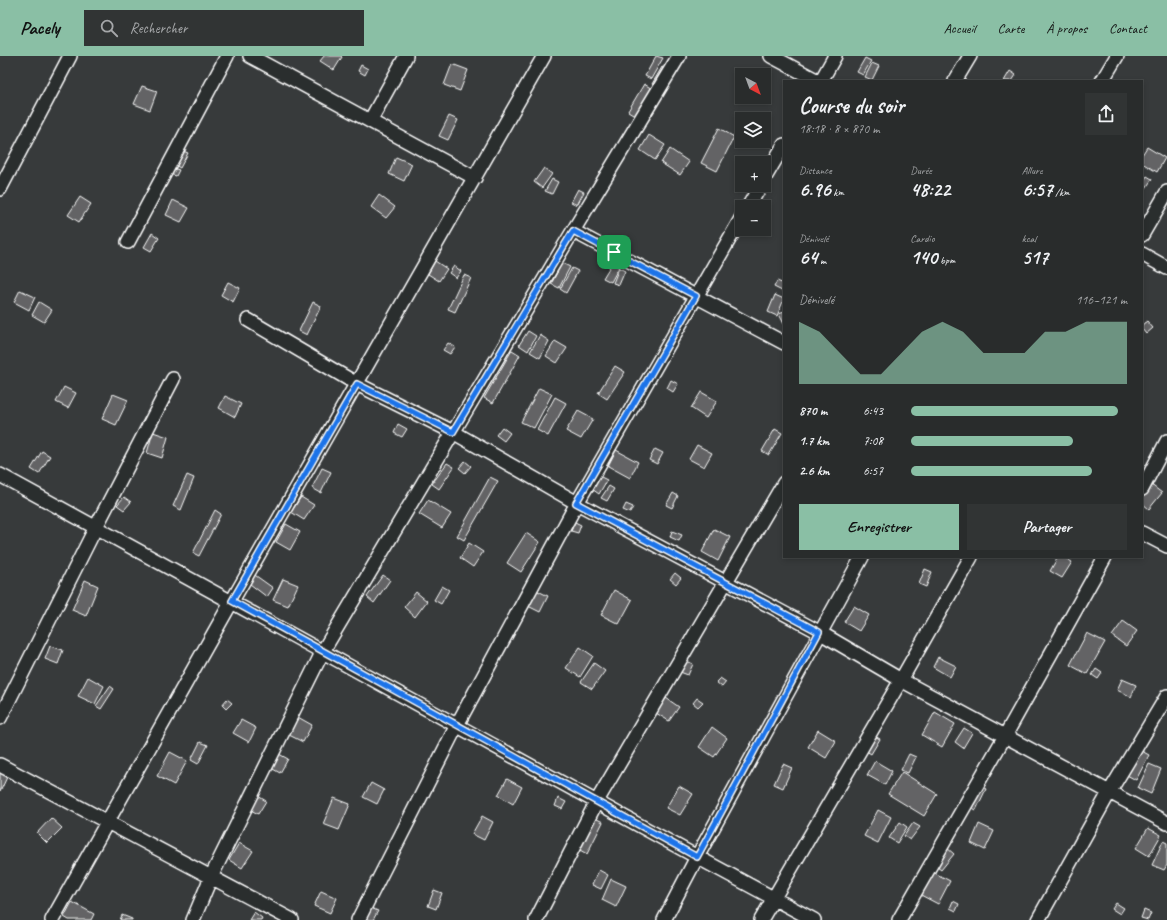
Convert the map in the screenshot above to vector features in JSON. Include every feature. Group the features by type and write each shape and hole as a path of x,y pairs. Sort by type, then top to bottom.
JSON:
{"street":[{"path":"0,189 70,56"},
{"path":"128,242 227,56"},
{"path":"370,121 406,56"},
{"path":"52,920 232,601 544,56"},
{"path":"193,920 211,877 323,651 679,56"},
{"path":"771,56 816,80"},
{"path":"822,80 835,56"},
{"path":"956,80 970,56"},
{"path":"1103,80 1117,56"},
{"path":"256,57 475,178"},
{"path":"771,167 783,147"},
{"path":"1143,233 1167,192"},
{"path":"358,920 457,725 576,503 735,229"},
{"path":"573,231 783,341"},
{"path":"1143,255 1167,268"},
{"path":"248,320 357,384 453,432 576,503 819,632 901,680 1167,823"},
{"path":"0,718 96,527 173,379"},
{"path":"1143,487 1167,441"},
{"path":"0,475 814,920"},
{"path":"536,920 597,801 783,485"},
{"path":"1143,534 1167,546"},
{"path":"664,920 819,632 861,558"},
{"path":"761,920 970,558"},
{"path":"899,920 1005,736 1104,558"},
{"path":"1038,920 1110,792 1167,696"},
{"path":"0,765 292,920"}],"building":[{"path":"324,56 342,57 334,70 320,61"},
{"path":"656,56 663,58 651,79 645,76"},
{"path":"865,58 871,61 863,75 857,72"},
{"path":"872,63 879,66 872,80 865,77"},
{"path":"452,64 468,70 460,91 444,85"},
{"path":"361,65 368,69 365,75 358,71"},
{"path":"662,67 668,70 658,88 652,84"},
{"path":"1010,71 1016,75 1013,80 1005,80"},
{"path":"644,84 654,90 638,117 628,111"},
{"path":"142,86 157,91 150,110 134,104"},
{"path":"449,116 458,120 448,140 439,136"},
{"path":"719,128 734,137 717,171 701,163"},
{"path":"649,135 665,145 655,160 640,150"},
{"path":"1147,147 1165,158 1157,172 1143,164 1143,153"},
{"path":"670,149 689,162 680,175 661,163"},
{"path":"181,150 188,153 180,168 173,164"},
{"path":"396,157 412,164 404,181 389,174"},
{"path":"173,168 179,170 176,176 170,174"},
{"path":"544,168 552,174 542,188 534,182"},
{"path":"1147,176 1152,179 1146,188 1143,186 1143,182"},
{"path":"552,179 558,182 552,194 545,191"},
{"path":"578,189 584,192 577,205 571,202"},
{"path":"379,195 395,207 386,218 371,207"},
{"path":"80,197 91,204 79,222 68,215"},
{"path":"173,200 189,208 181,222 166,215"},
{"path":"152,233 159,238 151,251 144,247"},
{"path":"435,261 447,269 439,281 428,274"},
{"path":"562,263 570,267 559,288 551,284"},
{"path":"612,263 619,267 611,282 603,278"},
{"path":"454,266 461,271 456,278 449,273"},
{"path":"572,268 578,271 566,293 560,289"},
{"path":"619,268 625,271 619,285 613,283"},
{"path":"464,275 471,278 455,312 448,309"},
{"path":"777,281 783,284 783,292 774,287"},
{"path":"228,282 240,288 233,302 221,295"},
{"path":"20,290 35,297 29,310 14,302"},
{"path":"775,295 783,299 777,316 768,312"},
{"path":"39,302 52,310 44,322 32,315"},
{"path":"313,302 321,306 307,335 299,331"},
{"path":"783,312 783,322 779,314"},
{"path":"1147,321 1153,328 1146,334 1143,330 1143,324"},
{"path":"528,331 536,336 528,351 519,345"},
{"path":"540,335 549,341 540,358 530,352"},
{"path":"555,341 567,348 557,363 546,356"},
{"path":"448,343 455,347 450,354 443,350"},
{"path":"512,350 520,355 493,403 484,398"},
{"path":"615,366 625,372 607,399 598,393"},
{"path":"671,380 678,384 673,392 667,388"},
{"path":"64,387 76,393 68,408 56,402"},
{"path":"539,388 552,394 534,428 521,422"},
{"path":"701,392 717,401 706,418 691,408"},
{"path":"113,394 128,400 116,425 102,419"},
{"path":"225,396 241,404 235,417 219,408"},
{"path":"555,397 566,403 548,436 537,430"},
{"path":"578,411 593,419 581,439 566,431"},
{"path":"398,424 407,429 402,437 394,433"},
{"path":"502,427 510,433 504,441 496,435"},
{"path":"775,429 782,433 769,455 762,451"},
{"path":"153,432 168,437 162,458 147,453"},
{"path":"697,445 712,453 704,467 689,459"},
{"path":"655,449 663,453 657,464 649,460"},
{"path":"616,450 638,462 630,478 608,466"},
{"path":"42,451 50,456 39,474 31,469"},
{"path":"465,461 471,466 465,473 459,468"},
{"path":"447,463 454,467 439,489 432,484"},
{"path":"322,468 331,472 321,493 312,488"},
{"path":"187,475 194,478 181,510 173,506"},
{"path":"599,476 607,480 599,494 592,489"},
{"path":"490,477 498,481 464,540 457,536"},
{"path":"1150,484 1162,493 1149,509 1143,504 1143,494"},
{"path":"609,486 614,489 607,501 601,498"},
{"path":"673,493 678,496 672,508 666,505"},
{"path":"124,497 131,502 124,510 117,505"},
{"path":"301,497 314,505 304,520 291,512"},
{"path":"428,500 451,514 442,528 419,514"},
{"path":"626,504 633,507 630,513 623,510"},
{"path":"215,510 221,514 199,556 193,553"},
{"path":"575,522 581,525 578,533 571,531"},
{"path":"286,524 300,532 290,550 276,542"},
{"path":"714,529 730,537 718,561 702,552"},
{"path":"672,531 682,535 679,541 670,537"},
{"path":"526,533 540,542 521,572 507,563"},
{"path":"469,543 483,552 473,567 460,558"},
{"path":"1057,558 1065,558 1072,562 1062,578 1050,571"},
{"path":"925,569 932,572 926,587 919,584"},
{"path":"252,573 273,588 267,597 246,581"},
{"path":"675,573 681,578 676,584 670,579"},
{"path":"383,575 390,580 374,603 367,597"},
{"path":"283,579 298,585 288,606 273,600"},
{"path":"85,580 98,586 86,616 72,610"},
{"path":"442,586 449,590 441,604 434,600"},
{"path":"536,590 548,596 540,612 528,606"},
{"path":"614,590 632,600 619,624 601,615"},
{"path":"416,592 427,601 415,617 404,607"},
{"path":"854,606 869,615 859,631 844,622"},
{"path":"1123,621 1137,631 1126,646 1112,636"},
{"path":"1087,633 1105,642 1087,674 1070,665"},
{"path":"50,646 63,650 58,664 45,659"},
{"path":"580,647 593,656 580,677 566,668"},
{"path":"938,657 956,666 950,677 933,667"},
{"path":"685,660 693,664 688,675 680,672"},
{"path":"594,663 605,671 592,689 581,682"},
{"path":"1096,669 1102,673 1098,679 1092,675"},
{"path":"88,677 104,686 95,704 78,696"},
{"path":"720,678 726,682 722,687 716,682"},
{"path":"1122,679 1136,685 1131,697 1117,690"},
{"path":"110,686 114,689 101,709 96,706"},
{"path":"666,698 679,707 669,721 656,713"},
{"path":"697,698 703,702 698,707 693,703"},
{"path":"227,699 232,703 226,709 222,705"},
{"path":"935,712 955,724 942,747 922,735"},
{"path":"296,716 312,725 303,742 287,734"},
{"path":"241,720 256,728 249,742 233,733"},
{"path":"712,727 727,738 714,757 699,747"},
{"path":"964,728 972,733 963,748 955,742"},
{"path":"818,730 836,741 826,758 808,747"},
{"path":"871,734 880,739 871,754 863,749"},
{"path":"200,742 208,745 198,764 191,760"},
{"path":"1136,748 1149,755 1136,780 1123,773"},
{"path":"170,752 187,761 174,785 157,776"},
{"path":"279,754 288,759 280,773 271,768"},
{"path":"909,754 916,757 908,773 901,770"},
{"path":"875,761 892,771 885,785 867,775"},
{"path":"783,764 792,768 783,788 774,784"},
{"path":"1149,764 1161,769 1151,794 1138,788"},
{"path":"0,771 8,775 0,792"},
{"path":"902,772 937,794 924,816 888,794"},
{"path":"507,779 522,787 513,804 498,795"},
{"path":"371,783 384,790 377,804 363,797"},
{"path":"979,785 986,789 976,810 969,806"},
{"path":"679,786 693,794 680,815 666,808"},
{"path":"258,796 266,801 258,814 251,810"},
{"path":"334,798 350,804 339,830 323,824"},
{"path":"558,798 566,802 562,809 555,806"},
{"path":"878,810 891,817 878,843 864,836"},
{"path":"482,816 493,822 484,840 472,834"},
{"path":"51,818 62,828 47,843 37,833"},
{"path":"595,818 603,822 587,854 578,849"},
{"path":"900,822 907,827 897,843 889,838"},
{"path":"913,823 920,827 910,840 904,836"},
{"path":"979,824 994,831 985,850 971,843"},
{"path":"1148,828 1161,835 1149,856 1136,848"},
{"path":"1163,841 1167,843 1167,865 1164,870 1152,865"},
{"path":"239,843 253,851 242,868 229,860"},
{"path":"946,847 954,854 941,870 933,864"},
{"path":"599,870 608,875 601,889 592,885"},
{"path":"929,870 950,881 938,904 917,893"},
{"path":"611,879 626,886 616,907 602,900"},
{"path":"434,890 442,893 436,909 428,906"},
{"path":"321,891 337,898 330,913 314,906"},
{"path":"953,901 959,904 956,911 950,908"},
{"path":"72,902 94,914 91,920 69,920 64,917"},
{"path":"1116,903 1124,908 1120,914 1112,909"},
{"path":"366,906 378,911 373,920 359,920"},
{"path":"1144,910 1151,913 1148,920 1141,918"},
{"path":"254,912 262,918 261,920 249,920"},
{"path":"122,915 132,919 132,920 120,920"}],"route":[{"path":"573,231 614,252 696,296 576,503 819,632 697,857 232,601 357,384 453,432 573,231"}]}
